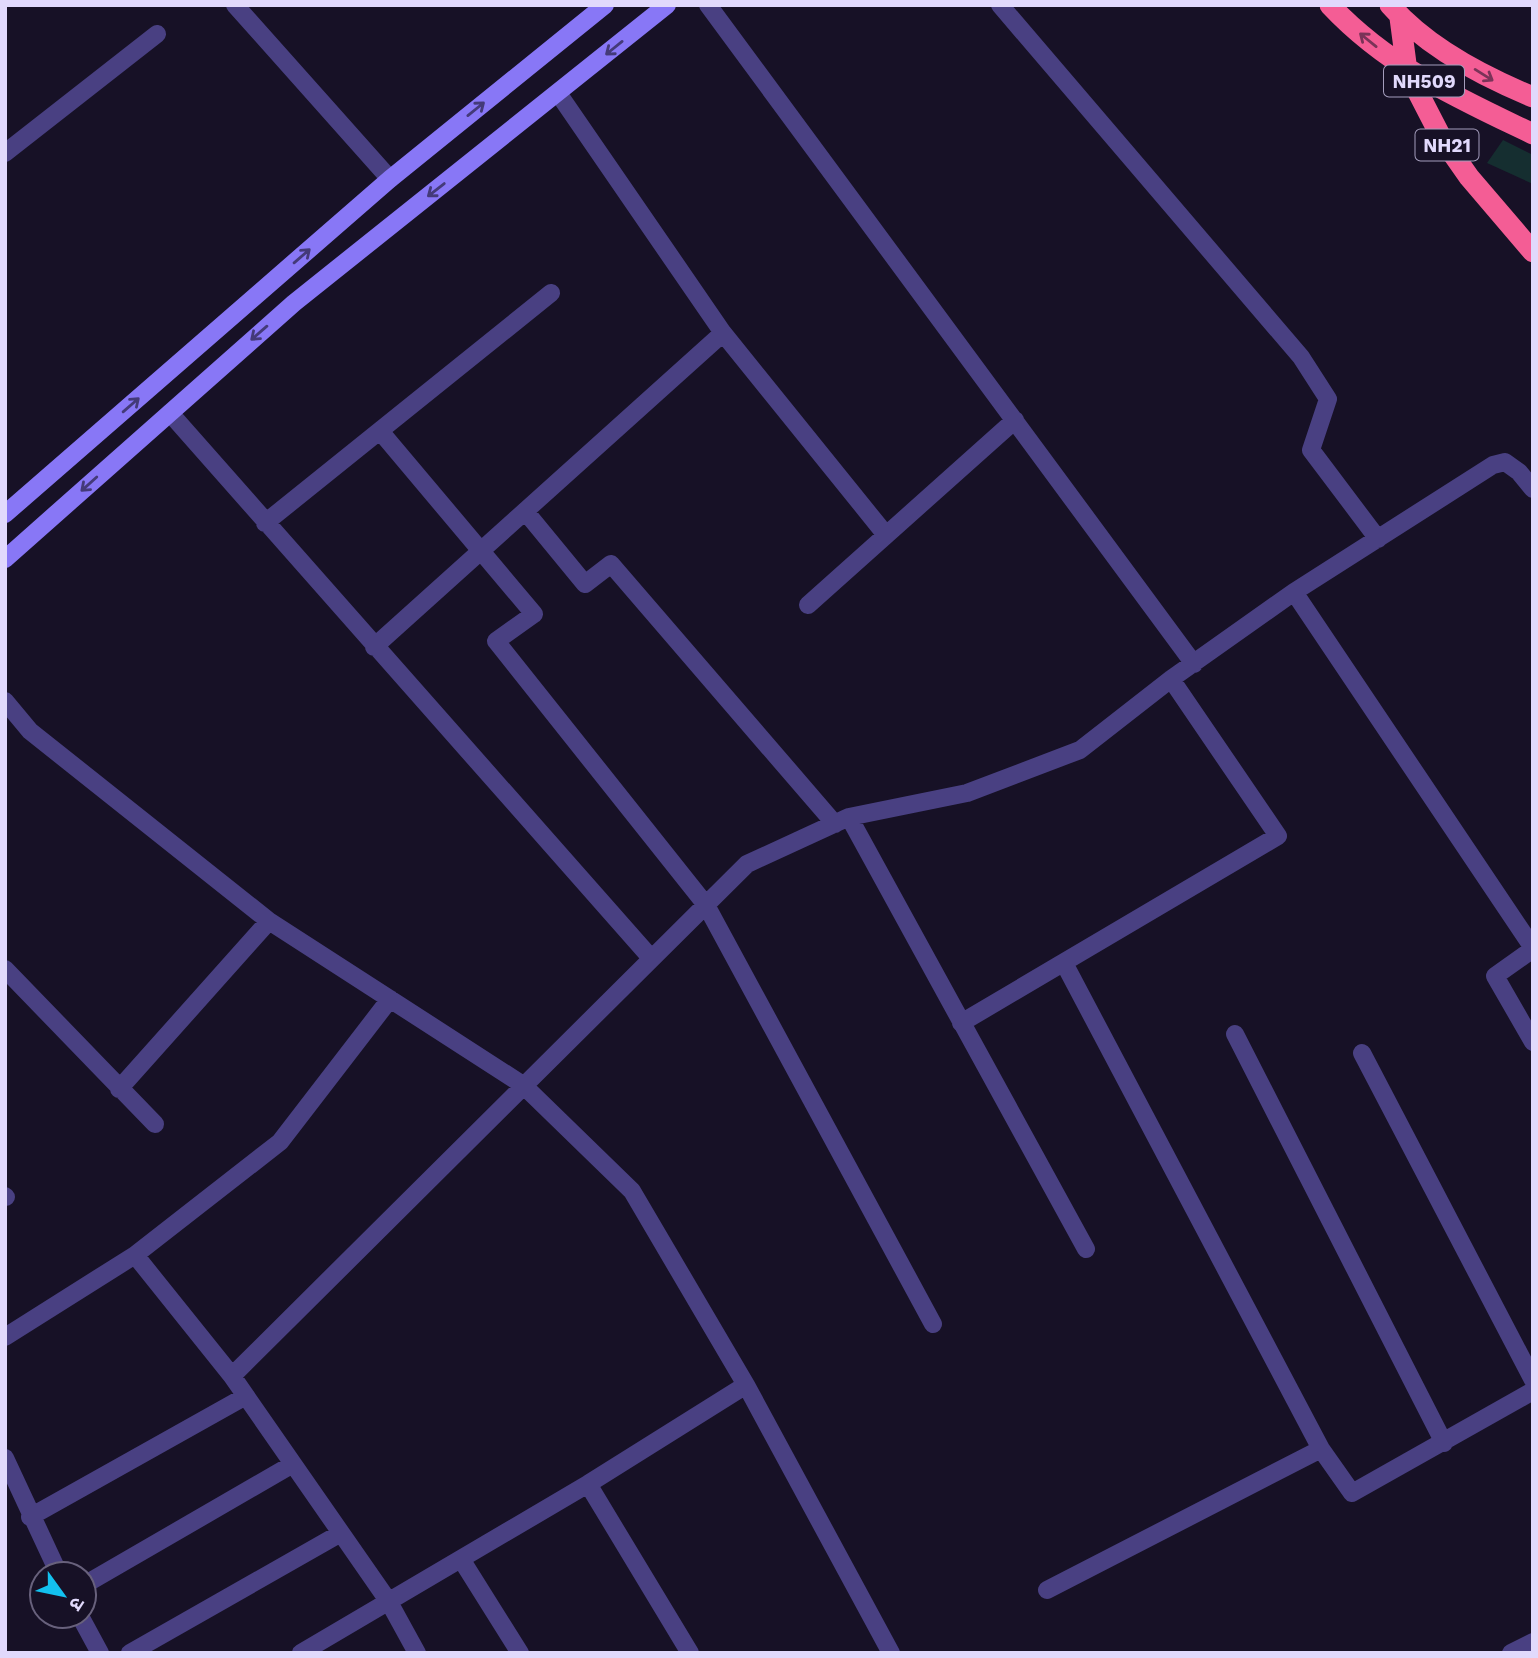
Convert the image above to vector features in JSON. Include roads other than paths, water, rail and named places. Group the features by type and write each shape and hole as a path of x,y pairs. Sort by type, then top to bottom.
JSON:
{"highway":[{"name":"NH509","path":"1330,5 1348,24 1407,71 1533,134"},
{"name":"NH509","path":"1395,11 1493,80 1533,97"},
{"name":"NH21","path":"1395,11 1407,71 1441,137 1469,177 1533,252"}],"street":[{"path":"235,5 390,179"},
{"path":"5,514 390,179 605,5"},
{"path":"5,559 293,303 667,5"},
{"path":"708,5 1194,664"},
{"path":"1000,5 1301,357 1328,398 1311,450 1378,539"},
{"path":"5,153 157,34"},
{"path":"558,93 723,333 886,535"},
{"path":"265,523 551,293"},
{"path":"374,647 723,333"},
{"path":"170,413 651,958"},
{"path":"808,605 1015,420"},
{"path":"380,431 534,614 496,641 706,905 933,1324"},
{"path":"232,1376 747,864 842,821 967,793 1080,750 1171,679 1294,592 1493,465 1505,463 1519,472 1533,489"},
{"path":"525,511 586,584 611,564 842,821 961,1023 1086,1249"},
{"path":"1294,592 1533,949 1494,976 1533,1042"},
{"path":"961,1023 1278,836 1171,679"},
{"path":"5,701 30,731 269,921 523,1085 632,1191 746,1385 891,1653"},
{"path":"119,1089 269,921"},
{"path":"1064,963 1321,1449 1352,1493 1533,1391"},
{"path":"5,969 155,1124"},
{"path":"5,1337 135,1255 280,1142 390,999"},
{"path":"1235,1034 1444,1443"},
{"path":"1362,1053 1533,1380"},
{"path":"135,1255 232,1376 389,1602 417,1653"},
{"path":"301,1653 588,1484 746,1385"},
{"path":"30,1517 246,1396"},
{"path":"1047,1590 1321,1449"},
{"path":"5,1458 52,1560"},
{"path":"98,1577 293,1464"},
{"path":"588,1484 690,1653"},
{"path":"130,1653 341,1532"},
{"path":"461,1559 520,1653"},
{"path":"88,1630 100,1653"},
{"path":"1511,1653 1533,1642"}]}
